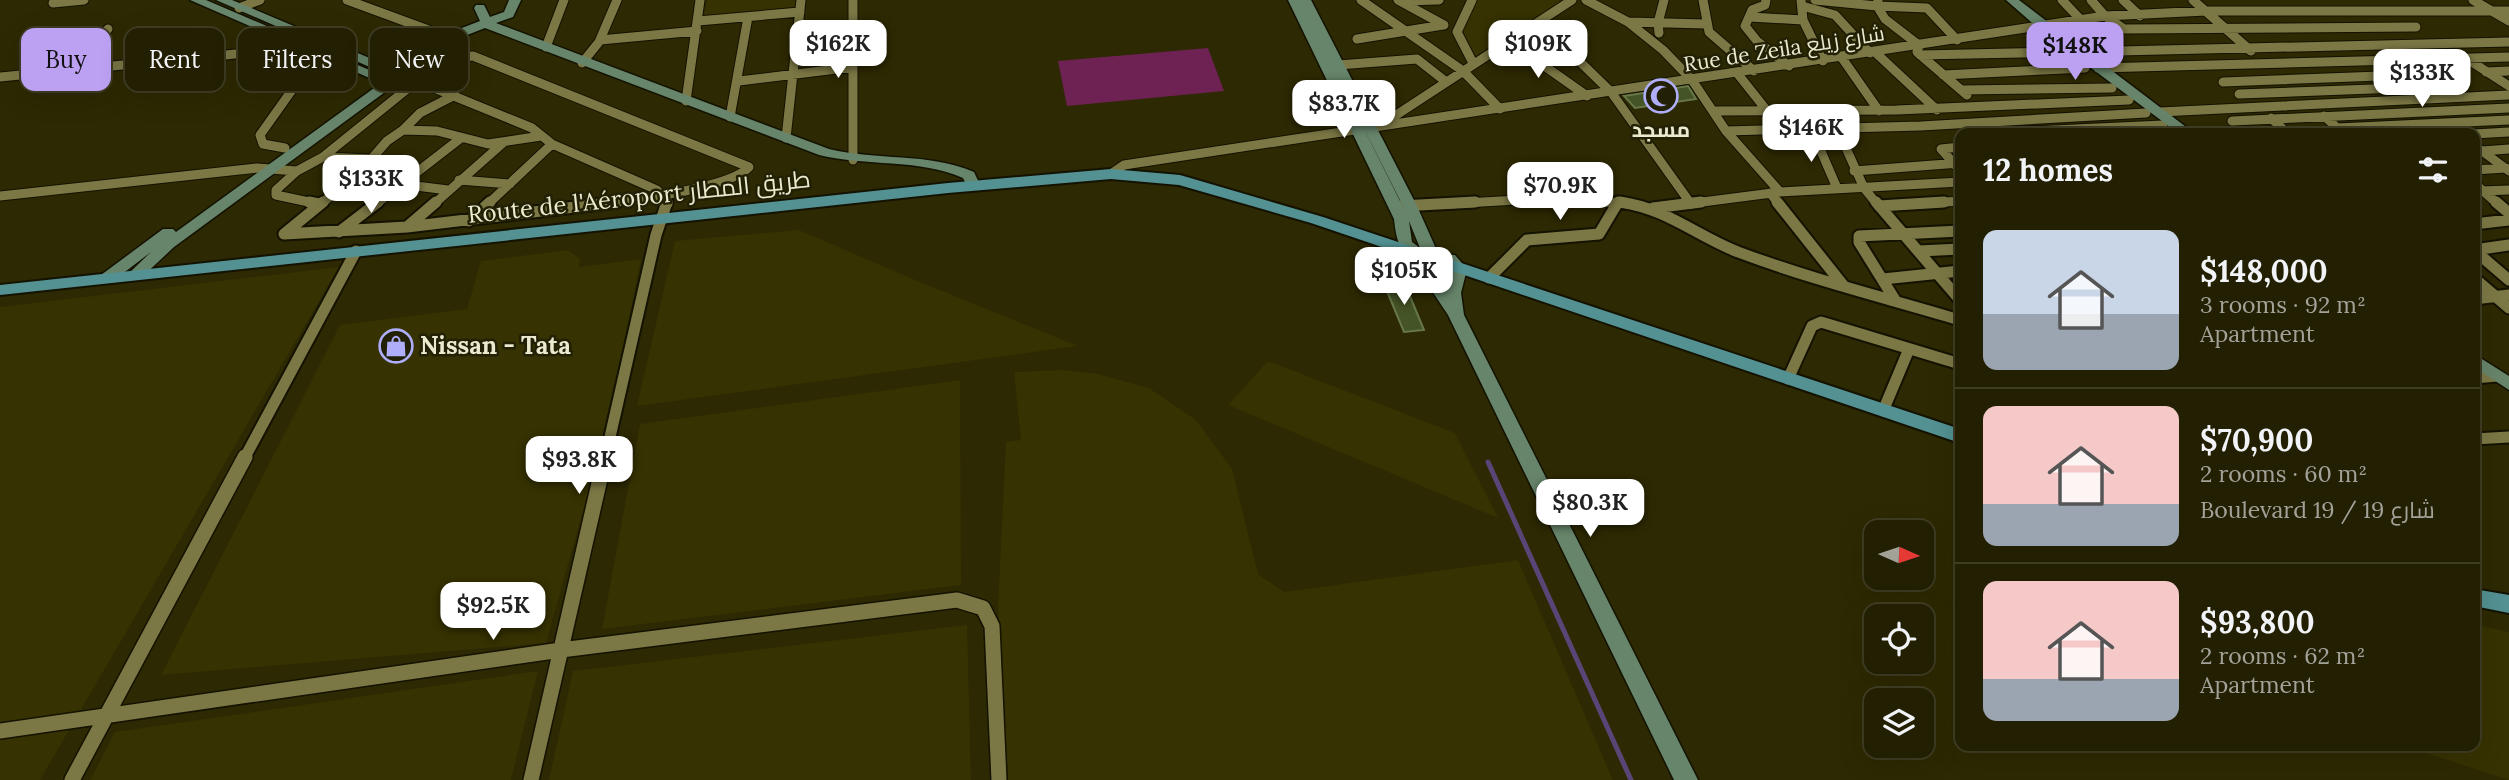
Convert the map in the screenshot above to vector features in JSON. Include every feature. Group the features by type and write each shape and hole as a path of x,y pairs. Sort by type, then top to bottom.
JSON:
{"main road":[{"name":"Route de l'Aéroport طريق المطار","path":"0,290 1117,169 1219,190 1421,252 1884,407"},
{"path":"1884,407 1955,428"},
{"path":"1884,407 1955,434"},
{"path":"2480,590 2509,596"},
{"path":"2480,598 2509,604"}],"street":[{"path":"53,3 84,0"},
{"path":"196,0 261,28"},
{"path":"222,0 289,28"},
{"path":"239,8 260,0"},
{"path":"347,0 423,28"},
{"path":"513,33 506,27 515,0"},
{"path":"546,47 564,0"},
{"path":"582,63 594,52 617,0"},
{"path":"686,101 700,0"},
{"path":"786,138 801,0"},
{"path":"853,0 853,160"},
{"path":"1294,0 1330,58 1410,206 1421,252"},
{"path":"1305,0 1330,58 1369,129 1394,206 1403,225 1421,252 1436,285 1457,315 1686,780"},
{"path":"1361,0 1463,71 1500,109"},
{"path":"1400,1 1439,0"},
{"path":"1457,32 1472,0"},
{"path":"1369,129 1572,0"},
{"path":"1586,0 1646,34 1692,80 1726,131 1775,192 1843,285"},
{"path":"1659,33 1658,23 1664,0"},
{"path":"1703,0 1709,32 1754,71"},
{"path":"1766,0 1765,5 1752,10 1750,17 1744,22 1752,35 1789,66"},
{"path":"1815,0 1877,1 1927,8 1957,40"},
{"path":"2001,0 2161,121"},
{"path":"2012,0 2038,27"},
{"path":"2062,0 2080,19"},
{"path":"2091,0 2105,16 2124,29 2416,27"},
{"path":"2123,0 2156,30 2203,66"},
{"path":"2162,0 2175,12"},
{"path":"2193,0 2338,128"},
{"path":"2254,0 2345,77"},
{"path":"2281,0 2431,113"},
{"path":"2322,0 2389,45"},
{"path":"2375,0 2508,84"},
{"path":"2473,0 2509,21"},
{"path":"1400,1 1457,32 1473,62"},
{"path":"1877,1 1885,19 1943,75 2004,128"},
{"path":"1822,61 1803,20 1802,3 1835,15 1950,124"},
{"path":"451,28 484,4 488,24"},
{"path":"2038,27 2137,13 2509,11"},
{"path":"600,40 748,16 800,12"},
{"path":"468,31 509,14"},
{"path":"730,117 739,80 748,16"},
{"path":"1750,17 1803,20"},
{"path":"1628,22 1706,24"},
{"path":"488,24 582,63 786,138 853,160 942,164 973,184"},
{"path":"1357,39 1443,24"},
{"path":"1533,24 1571,54 1611,92 1690,204"},
{"name":"Rue de Zeila شارع زيلع","path":"1117,169 1873,53 1918,50 1957,40 2038,27"},
{"path":"798,33 853,28"},
{"path":"1918,50 2071,52 2509,42"},
{"path":"1500,46 1543,65 1587,96"},
{"path":"111,68 238,56"},
{"path":"455,95 412,117 404,130 387,141 361,171 284,234 338,233 469,221 664,195 732,178 743,174 749,167 735,159 473,56 468,56"},
{"path":"1943,75 2092,68 2509,57"},
{"path":"1330,58 1417,59 1445,81"},
{"path":"1842,58 1860,78 1879,111"},
{"path":"2413,61 2507,122"},
{"path":"1801,64 1807,74"},
{"path":"739,80 853,67"},
{"path":"2092,68 2112,88 2161,121"},
{"path":"2486,72 2509,71"},
{"path":"1737,74 1768,112"},
{"path":"2282,128 2223,82 2434,74"},
{"path":"0,77 21,75"},
{"path":"107,278 370,86"},
{"path":"2239,94 2452,86"},
{"path":"1961,90 2112,88"},
{"path":"285,148 263,144 260,135 291,91"},
{"path":"135,275 169,244 372,91"},
{"path":"319,204 276,195 276,190 297,171 323,157 377,115 391,98 402,91"},
{"path":"444,91 532,128 552,144 664,195 668,204 660,220 531,780"},
{"path":"2092,128 2161,121 2218,109 2509,94"},
{"path":"1713,111 1879,111 1977,104 2129,100"},
{"path":"2376,102 2404,128"},
{"path":"2232,121 2509,108"},
{"path":"2218,109 2240,128"},
{"path":"1726,131 2047,118 2161,121"},
{"path":"2047,118 2059,128"},
{"path":"2364,128 2507,122"},
{"path":"2448,124 2453,128"},
{"path":"1811,128 1837,188"},
{"path":"1837,128 1854,171 1864,188 1955,294"},
{"path":"404,130 437,131 488,144 541,136"},
{"path":"2480,134 2509,132"},
{"path":"338,233 461,138"},
{"path":"407,227 503,143"},
{"path":"469,221 552,144"},
{"path":"1955,148 1941,149 1955,162"},
{"path":"2480,149 2509,149"},
{"path":"2480,151 2507,169"},
{"path":"323,157 370,159"},
{"path":"1854,171 1955,165"},
{"path":"0,195 257,168 297,171"},
{"path":"2480,170 2507,169"},
{"path":"459,180 510,184"},
{"path":"1394,206 1517,199 1618,202 1653,208 1775,192 1955,182"},
{"path":"400,184 448,190"},
{"path":"2480,191 2509,190"},
{"path":"337,191 383,198"},
{"path":"2480,192 2509,213"},
{"path":"1879,206 1955,201"},
{"path":"1491,276 1527,240 1599,234 1618,202"},
{"path":"1653,208 1722,246 1955,318"},
{"path":"2480,223 2509,220"},
{"path":"1895,300 1857,238 1955,231"},
{"path":"2480,249 2509,245"},
{"path":"1919,251 1955,249"},
{"path":"72,780 356,251"},
{"path":"2480,254 2504,271 2509,280"},
{"path":"1454,263 1453,293 1457,315"},
{"path":"2480,273 2504,271"},
{"path":"1883,279 1955,272"},
{"path":"2480,278 2495,297 2509,308"},
{"path":"2480,298 2509,295"},
{"path":"1930,310 1955,308"},
{"path":"1788,375 1815,323 1830,324 1955,363"},
{"path":"1884,407 1909,349"},
{"path":"2480,351 2505,377"},
{"path":"2480,362 2505,377"},
{"path":"2480,378 2505,377"},
{"path":"2480,439 2509,437"},
{"path":"0,731 561,650 957,600 983,608 992,626 999,780"}],"shaded area":[{"path":"707,0 798,0 796,11 703,20"},
{"path":"1477,0 1563,0 1476,56 1461,33"},
{"path":"1208,48 1224,91 1067,106 1058,61"},
{"path":"799,230 1078,346 637,406 675,241"},
{"path":"568,250 580,259 579,267 641,259 608,422 546,643 161,675 340,325 467,309 481,261"},
{"path":"339,267 40,780 0,780 0,307"},
{"path":"1268,361 1455,433 1498,518 1228,405"},
{"path":"1064,370 1098,374 1149,388 1196,420 1232,469 1258,574 1284,592 1518,560 1613,780 1008,780 998,606 1006,442 1021,440 1014,372"},
{"path":"960,380 961,585 602,629 640,424"},
{"path":"967,625 971,780 549,780 573,671"},
{"path":"2480,626 2509,632 2509,780 2419,751 2480,751"},
{"path":"538,671 511,780 90,780 115,732"}],"building":[{"name":"مسجد","path":"1688,86 1696,99 1635,108 1624,96"},
{"path":"1404,282 1424,330 1404,332 1384,284"}],"waterway":[{"path":"1488,462 1631,780"}],"place":[{"name":"مسجد","path":"1661,96"},
{"name":"Nissan - Tata","path":"396,346"}]}
